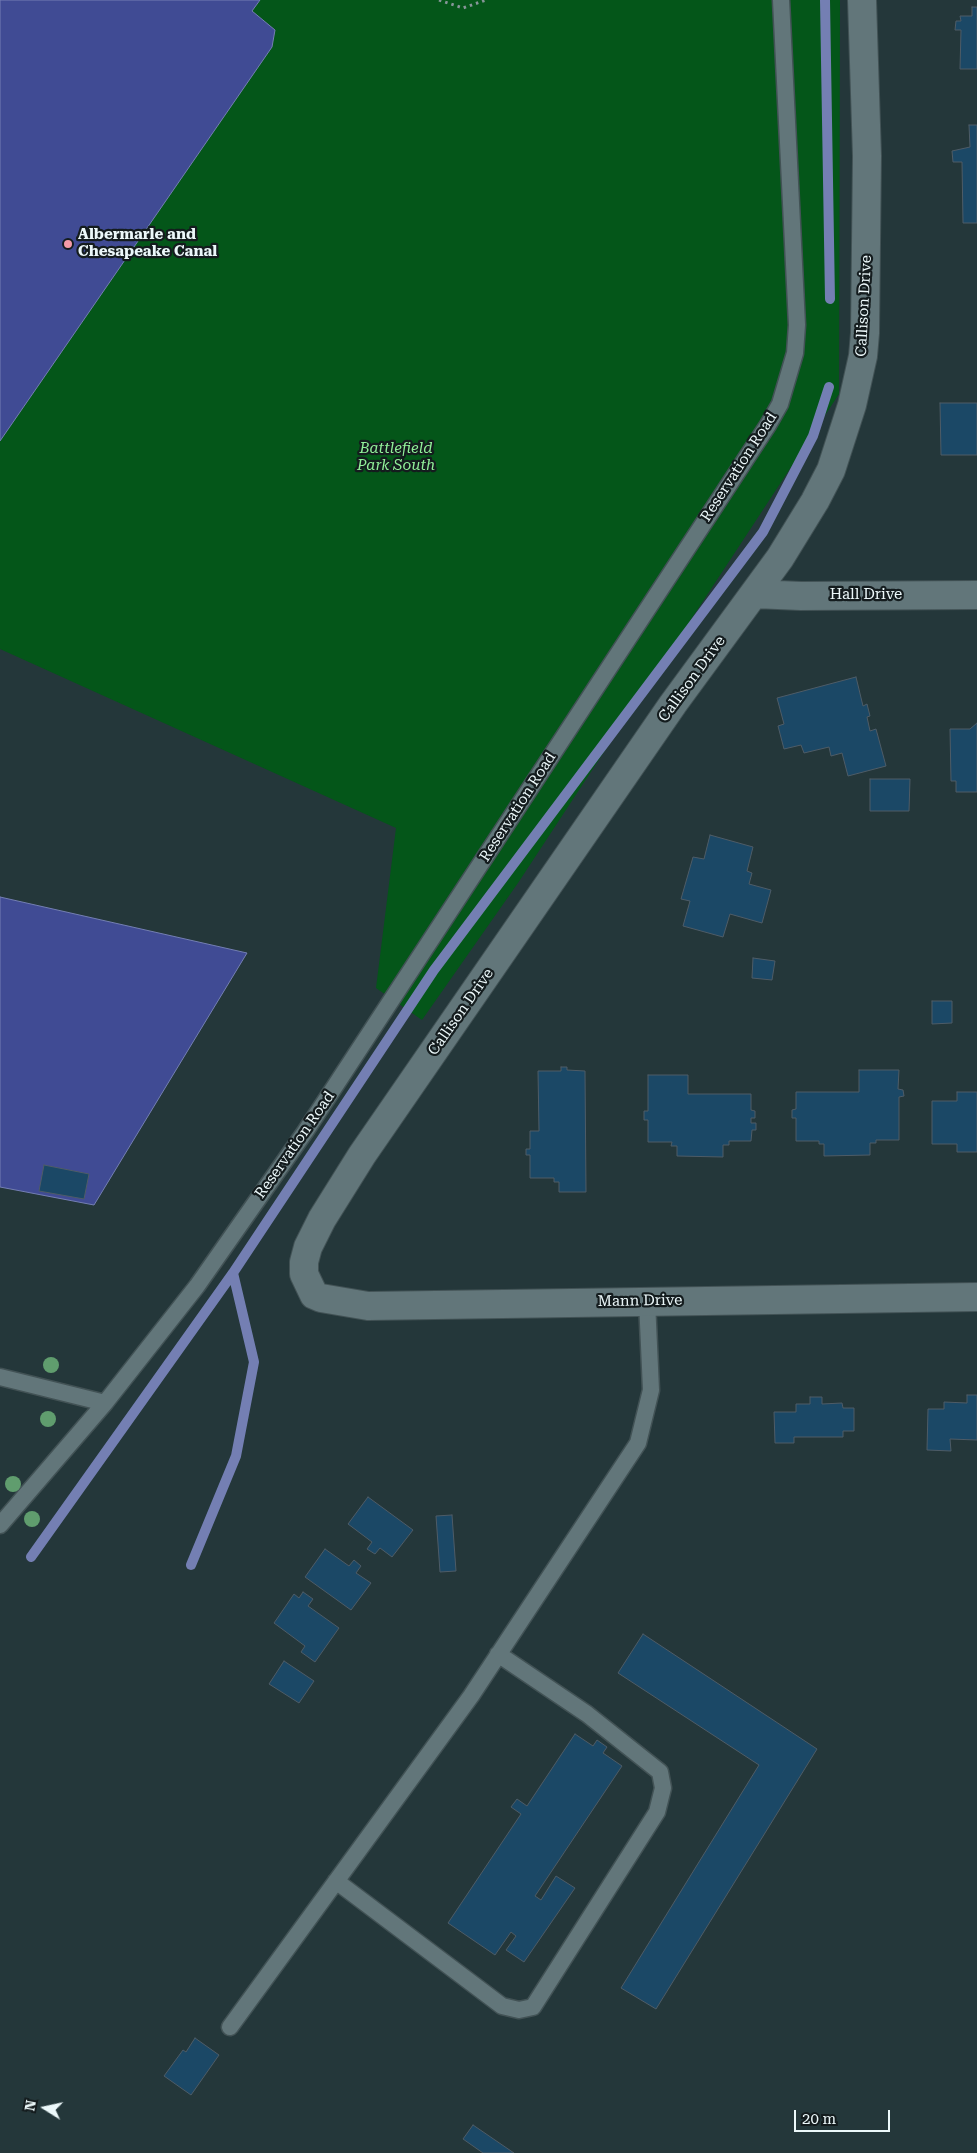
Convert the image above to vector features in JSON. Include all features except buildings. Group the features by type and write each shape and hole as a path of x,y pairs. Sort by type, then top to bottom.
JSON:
{"street":[{"name":"Callison Drive","path":"308,1286 304,1274 304,1262 308,1247 322,1219 362,1155 673,704 780,558 815,501 831,470 852,405 863,356 867,285 867,156 862,0"},
{"name":"Hall Drive","path":"755,594 801,596 977,595"},
{"name":"Mann Drive","path":"308,1286 314,1295 321,1298 368,1306 977,1297"}],"lane":[{"name":"Reservation Road","path":"0,1525 105,1403 197,1286 305,1132 780,404 795,352 797,325 781,0"},
{"path":"230,2027 471,1696 638,1443 651,1390 647,1301"},
{"path":"0,1377 105,1403"},
{"path":"336,1882 502,2006 519,2010 533,2007 657,1812 663,1788 660,1772 586,1714 498,1654"}],"path":[{"path":"439,0 463,8 486,0"}],"green space":[{"name":"Battlefield Park South","path":"260,0 840,0 839,394 518,883 422,1020 376,988 396,828 0,649 0,441 271,47 275,30 252,11"}],"water":[{"name":"Albermarle and Chesapeake Canal","path":"0,0 260,0 252,11 275,30 272,47 0,441"},
{"path":"0,897 247,953 94,1205 0,1187"}],"waterway":[{"path":"825,0 830,299"},
{"path":"31,1557 233,1273 434,970 763,532 813,436 829,387"},
{"path":"191,1565 236,1456 254,1362 233,1273"}],"place":[{"name":"Albermarle and Chesapeake Canal","path":"68,244"}]}
